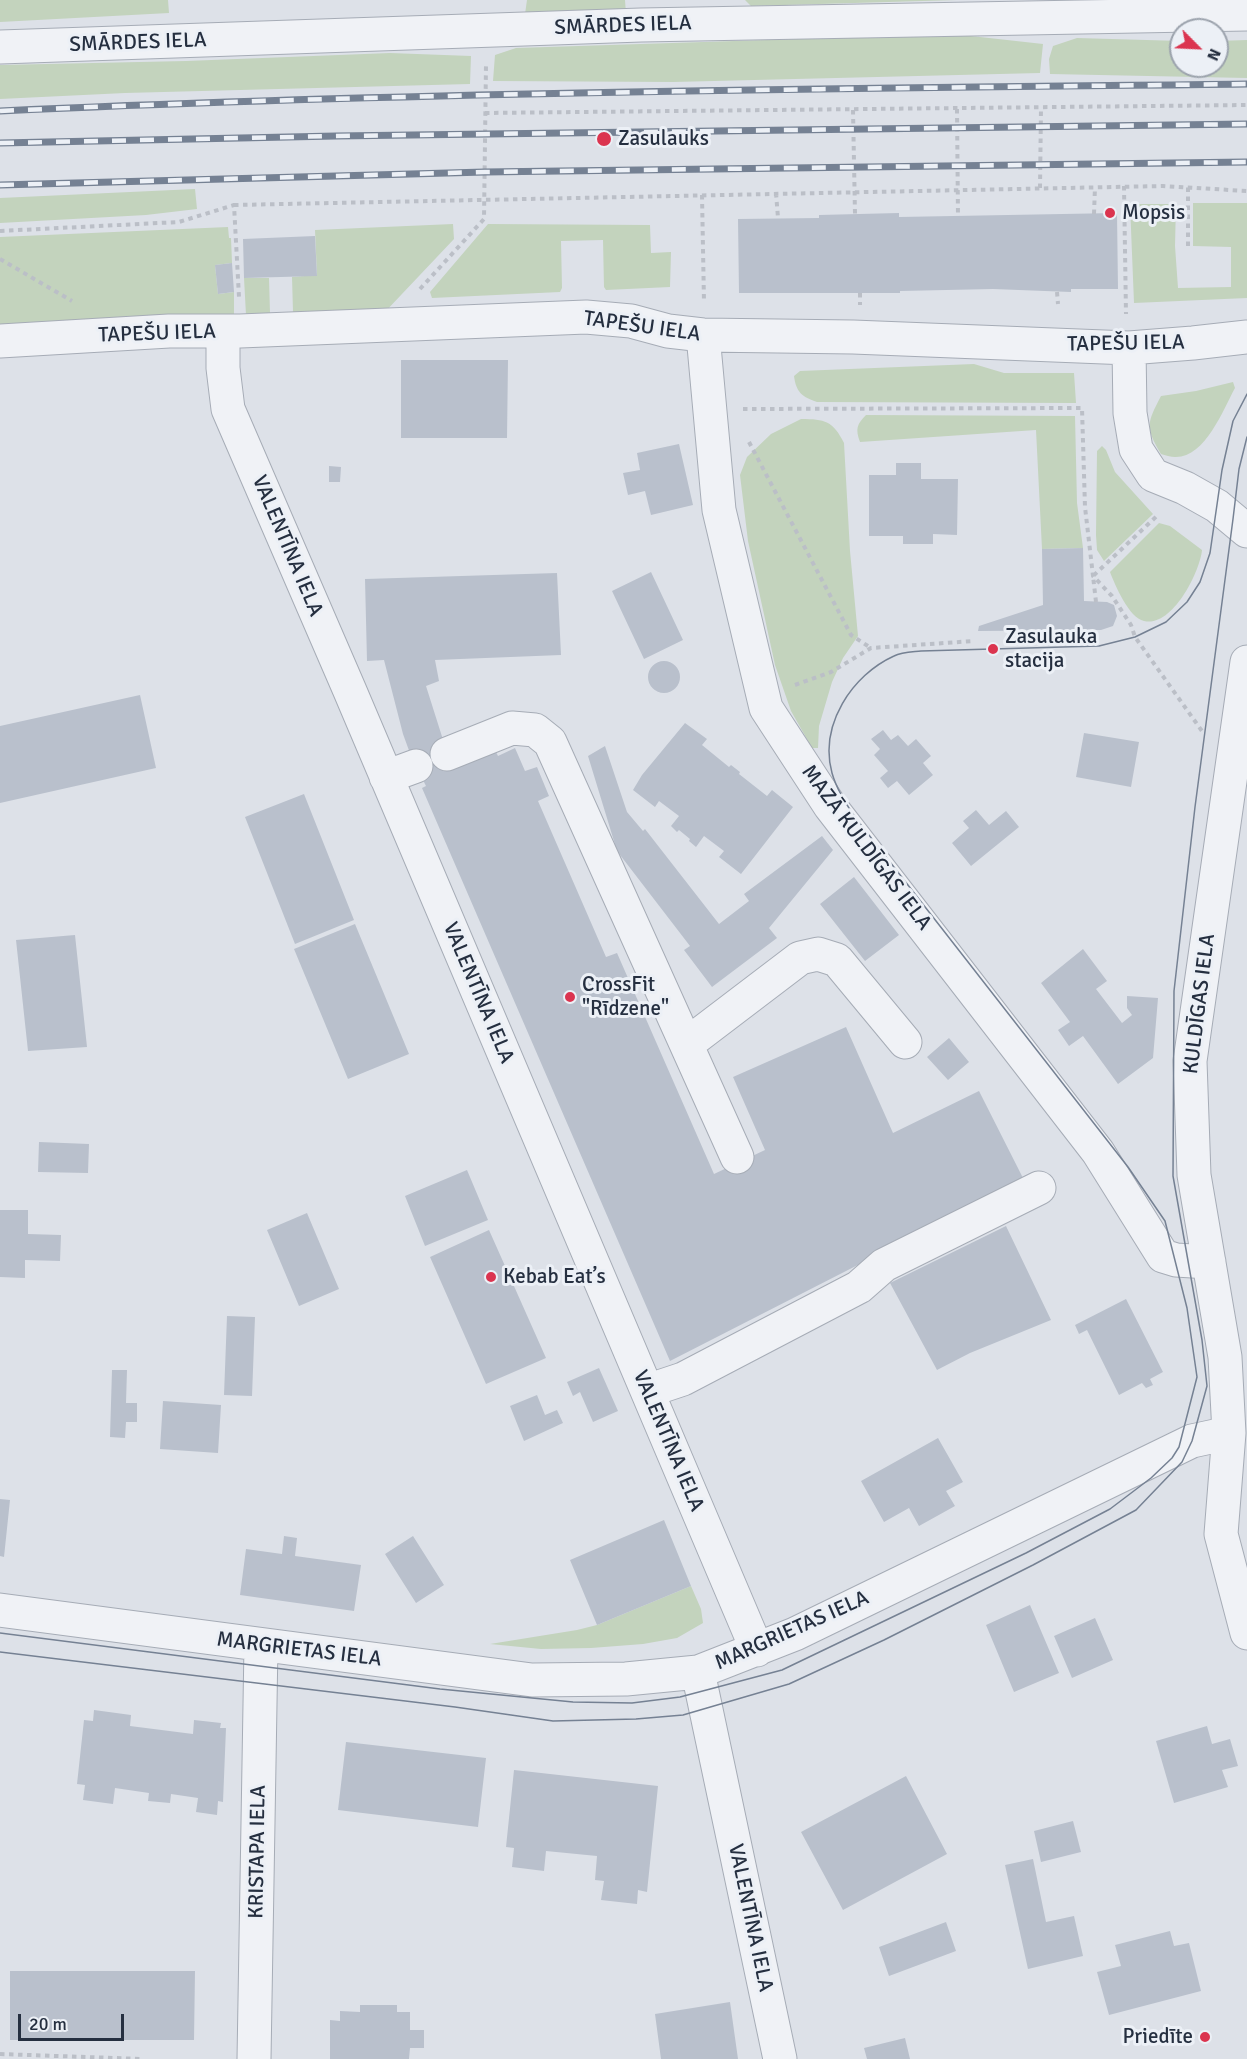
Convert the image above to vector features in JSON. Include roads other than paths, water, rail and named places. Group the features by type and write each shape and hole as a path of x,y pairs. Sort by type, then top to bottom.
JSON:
{"street":[{"name":"SMĀRDES IELA","path":"0,47 515,29 640,13 1247,14"},
{"name":"TAPEŠU IELA","path":"0,341 169,331 232,331 586,317 631,321 668,331 704,321 853,337 1129,348 1193,344 1247,337"},
{"name":"MAZĀ KULDĪGAS IELA","path":"704,321 719,510 766,708 830,806 1098,1152 1163,1256 1176,1260 1209,1262"},
{"name":"VALENTĪNA IELA","path":"232,331 223,368 228,409 757,1650"},
{"path":"1129,348 1130,413 1136,449 1153,475 1185,488 1217,506 1247,531"},
{"name":"KULDĪGAS IELA","path":"1247,662 1242,746 1190,1061 1194,1175 1238,1439 1221,1534 1247,1633"},
{"path":"447,754 512,728 535,730 550,742 620,902 737,1157"},
{"path":"386,777 416,766"},
{"path":"687,1044 800,958 818,954 837,960 904,1042"},
{"path":"647,1391 683,1378 859,1287 884,1265 1039,1188"},
{"name":"MARGRIETAS IELA","path":"0,1610 532,1680 626,1679 698,1672 795,1634 1192,1441 1238,1439"},
{"name":"KRISTAPA IELA","path":"254,2059 261,1645"},
{"name":"VALENTĪNA IELA","path":"698,1672 780,2059"}],"tram line":[{"path":"0,1633 440,1689 573,1702 632,1703 680,1697 782,1670 1026,1553 1110,1509 1151,1478 1172,1458 1179,1447 1197,1377 1187,1308 1165,1221 1128,1167 850,810 832,773 829,755 830,737 842,704 852,689 879,665 897,655 921,651 1099,646 1135,637 1166,622 1187,602 1200,582 1210,553 1222,470 1233,421 1247,394"},
{"path":"0,1652 553,1721 636,1719 683,1715 789,1684 884,1640 1136,1510 1182,1462 1192,1441 1207,1386 1202,1340 1173,1176 1174,991 1195,807 1239,469 1247,437"}],"railway":[{"path":"0,111 467,95 1247,84"},
{"path":"0,143 336,136 1247,124"},
{"path":"0,185 485,172 1247,162"}],"place":[{"name":"Zasulauks","path":"604,139"},
{"name":"Mopsis","path":"1110,213"},
{"name":"Zasulauka stacija","path":"993,649"},
{"name":"CrossFit \"Rīdzene\"","path":"570,997"},
{"name":"Kebab Eat’s","path":"491,1277"},
{"name":"Priedīte","path":"1205,2037"}]}
